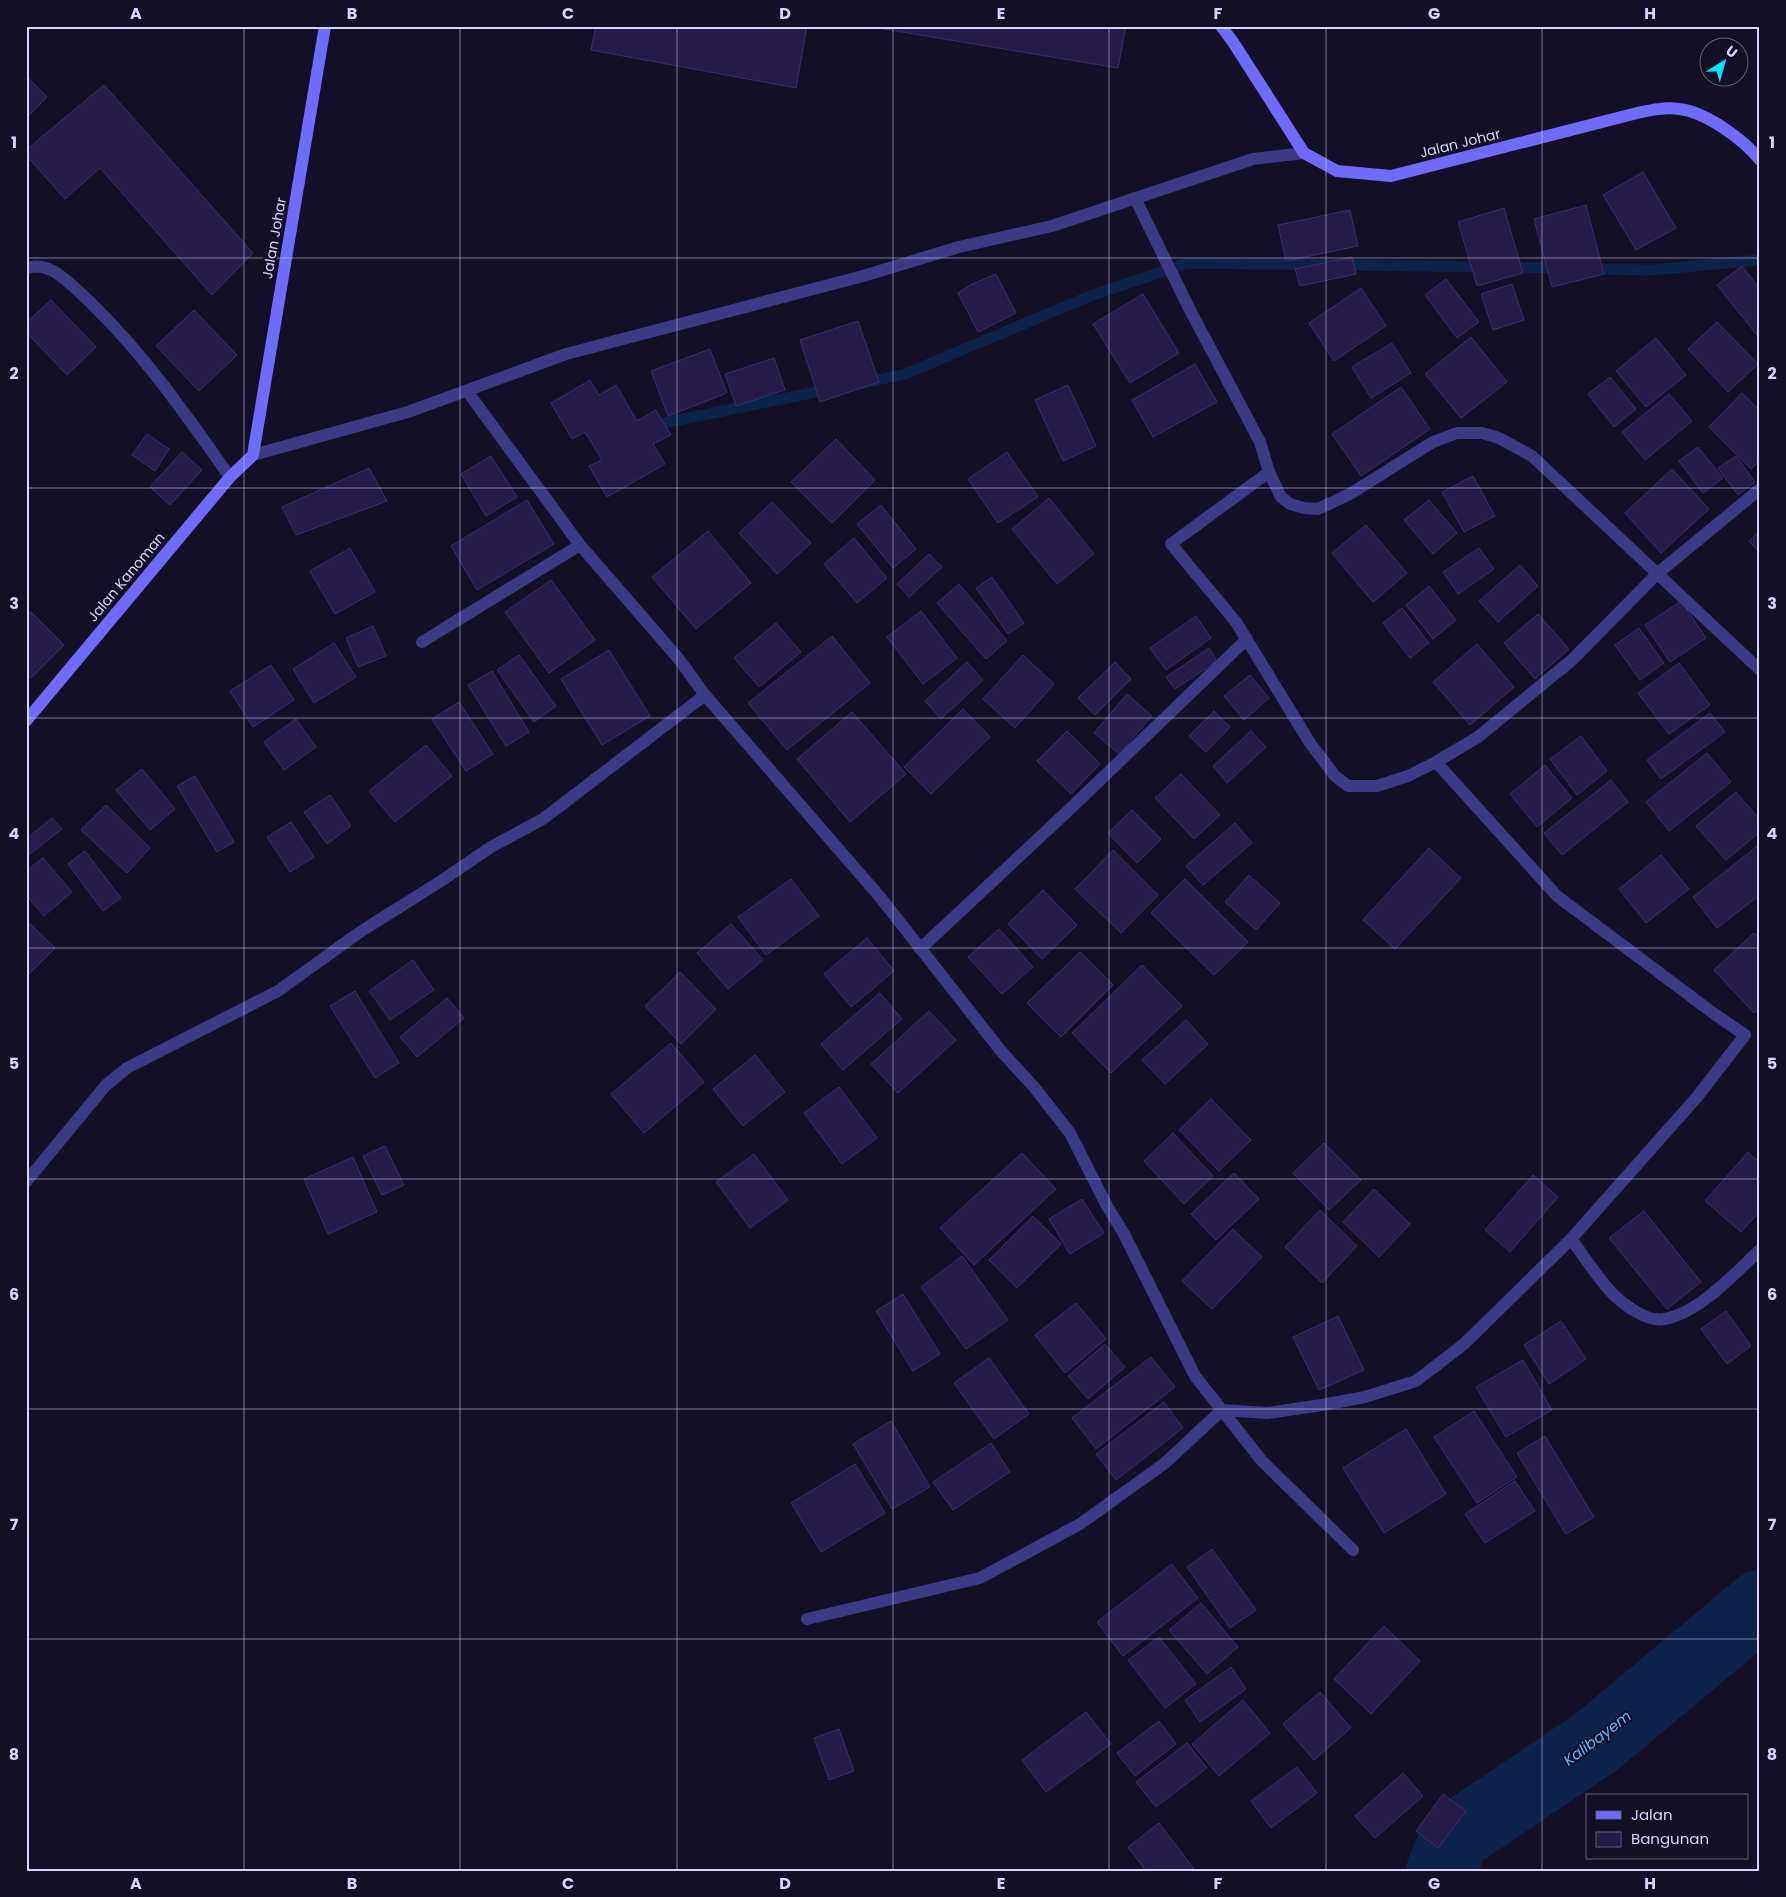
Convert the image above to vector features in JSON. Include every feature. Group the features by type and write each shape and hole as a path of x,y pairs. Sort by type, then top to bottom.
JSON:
{"street":[{"name":"Jalan Johar","path":"253,456 325,26"},
{"name":"Jalan Johar","path":"1221,26 1304,152 1337,171 1390,176 1637,113 1668,108 1682,109 1713,121 1738,138 1760,160"},
{"path":"253,456 408,412 566,354 854,278 959,247 1052,226 1253,159 1304,152"},
{"path":"1135,198 1190,310 1260,442 1269,472 1281,497 1290,504 1318,509 1350,494 1433,442 1457,433 1482,433 1500,438 1532,456 1760,670"},
{"path":"26,268 35,265 54,272 76,288 105,317 133,347 184,412 230,477"},
{"path":"467,391 580,545 678,658 705,695 880,897 1001,1051 1034,1087 1070,1133 1196,1376 1262,1461 1353,1550"},
{"name":"Jalan Kanoman","path":"26,721 230,477 253,456"},
{"path":"1269,472 1171,544 1236,622 1310,744 1335,776 1342,782 1355,787 1377,786 1408,776 1478,737 1572,660 1658,574 1760,489"},
{"path":"422,642 580,545"},
{"path":"920,949 1071,808 1247,639"},
{"path":"26,1182 106,1085 126,1068 278,992 360,932 441,882 491,847 543,818 705,695"},
{"path":"807,1619 980,1578 1080,1524 1165,1463 1222,1410 1267,1413 1322,1405 1365,1397 1416,1381 1464,1344 1571,1239 1698,1097 1745,1035 1557,896 1436,762"},
{"path":"1571,1239 1613,1294 1639,1313 1655,1319 1664,1319 1694,1306 1760,1250"}],"building":[{"path":"596,26 624,28 625,26 807,26 796,88 591,50"},
{"path":"866,26 1126,26 1118,68"},
{"path":"26,76 47,97 26,118"},
{"path":"104,85 253,253 212,295 100,168 65,199 26,155 26,150"},
{"path":"1643,172 1676,228 1636,250 1603,195"},
{"path":"1586,205 1604,274 1552,287 1534,219"},
{"path":"1504,208 1523,273 1477,286 1458,222"},
{"path":"1350,210 1358,246 1286,261 1278,225"},
{"path":"1352,257 1356,274 1300,286 1295,269"},
{"path":"1742,266 1760,289 1760,339 1717,285"},
{"path":"996,274 1016,313 978,332 958,293 970,285"},
{"path":"1446,279 1479,322 1457,338 1425,295"},
{"path":"1512,284 1524,320 1493,330 1481,294"},
{"path":"1361,288 1386,326 1334,361 1309,323"},
{"path":"1143,294 1179,353 1130,383 1093,324"},
{"path":"51,300 96,347 67,375 26,332 26,323"},
{"path":"194,310 237,355 199,391 156,346"},
{"path":"858,321 879,382 820,402 800,340"},
{"path":"1717,322 1758,364 1728,392 1688,349"},
{"path":"1471,337 1507,382 1461,418 1425,374"},
{"path":"1656,338 1686,375 1646,407 1616,371"},
{"path":"1392,343 1411,373 1371,398 1352,367"},
{"path":"710,349 727,393 668,416 651,371"},
{"path":"774,358 785,390 736,406 725,374"},
{"path":"1195,364 1217,402 1153,437 1132,400"},
{"path":"1610,377 1636,409 1614,427 1588,394"},
{"path":"590,380 599,395 616,385 637,421 656,410 671,435 653,444 665,464 607,497 589,466 602,460 585,432 572,439 551,403"},
{"path":"1068,385 1096,446 1063,461 1035,400"},
{"path":"1401,387 1430,429 1361,476 1332,434"},
{"path":"1742,393 1760,411 1760,460 1751,469 1709,427"},
{"path":"1669,394 1692,421 1645,460 1622,432"},
{"path":"147,434 169,449 155,471 132,455"},
{"path":"836,439 875,480 832,523 791,482"},
{"path":"1698,447 1723,478 1703,493 1679,461"},
{"path":"182,452 202,470 170,505 150,487"},
{"path":"1007,452 1038,497 998,523 968,479"},
{"path":"491,456 517,497 486,516 461,474"},
{"path":"1736,456 1755,482 1738,495 1718,468"},
{"path":"369,468 387,501 296,535 282,507"},
{"path":"1672,469 1709,509 1661,553 1625,513"},
{"path":"1473,476 1495,516 1464,532 1442,492"},
{"path":"1049,498 1094,554 1057,584 1012,529"},
{"path":"527,500 554,544 477,590 451,546"},
{"path":"1429,500 1457,533 1433,554 1404,520"},
{"path":"772,502 811,543 777,574 739,533"},
{"path":"881,505 916,549 893,568 857,524"},
{"path":"1366,525 1407,573 1373,602 1332,553"},
{"path":"708,531 751,583 696,629 652,577"},
{"path":"1760,531 1760,553 1749,541"},
{"path":"854,538 887,578 857,603 824,564"},
{"path":"350,548 375,592 335,614 310,571"},
{"path":"1479,548 1494,569 1458,594 1443,572"},
{"path":"929,554 942,567 909,597 897,584"},
{"path":"1520,565 1538,586 1498,622 1479,601"},
{"path":"992,577 1024,623 1008,634 976,588"},
{"path":"551,580 595,640 549,673 505,612"},
{"path":"959,584 1007,641 986,659 937,603"},
{"path":"1429,586 1456,620 1433,639 1406,605"},
{"path":"1681,601 1706,638 1670,662 1645,625"},
{"path":"1402,608 1429,643 1410,658 1383,623"},
{"path":"921,611 957,658 923,684 887,637"},
{"path":"31,612 64,645 31,678 26,674 26,617"},
{"path":"1538,614 1569,649 1535,679 1504,643"},
{"path":"1196,616 1211,638 1166,670 1150,648"},
{"path":"776,623 801,652 759,687 734,658"},
{"path":"373,626 386,656 358,667 346,638"},
{"path":"1639,628 1664,663 1640,680 1615,645"},
{"path":"832,636 870,683 787,750 748,703"},
{"path":"334,643 356,677 314,703 293,669"},
{"path":"1477,644 1514,687 1470,725 1433,682"},
{"path":"1209,648 1217,661 1175,689 1166,677"},
{"path":"609,650 650,716 602,745 561,679"},
{"path":"519,655 556,706 534,722 497,670"},
{"path":"1023,655 1054,684 1015,728 983,699"},
{"path":"967,662 983,680 941,719 925,701"},
{"path":"1115,662 1131,679 1095,715 1078,698"},
{"path":"1679,663 1710,705 1669,734 1638,693"},
{"path":"271,665 294,700 253,727 230,691"},
{"path":"492,671 529,732 506,746 468,685"},
{"path":"1250,675 1269,698 1244,720 1224,696"},
{"path":"1127,694 1152,716 1119,754 1094,733"},
{"path":"459,702 493,754 466,771 432,719"},
{"path":"963,709 990,737 931,794 904,767"},
{"path":"1214,711 1230,727 1206,752 1189,736"},
{"path":"852,712 906,774 850,822 797,759"},
{"path":"1710,713 1725,732 1661,779 1647,760"},
{"path":"296,719 316,747 284,770 264,742"},
{"path":"1067,731 1100,764 1071,794 1037,761"},
{"path":"1251,731 1266,747 1227,783 1213,766"},
{"path":"1581,736 1607,771 1577,795 1550,759"},
{"path":"426,745 452,776 395,822 369,791"},
{"path":"1707,753 1731,782 1669,831 1646,802"},
{"path":"1545,765 1572,798 1537,827 1510,794"},
{"path":"142,769 175,809 150,830 116,790"},
{"path":"1181,774 1220,815 1194,839 1155,798"},
{"path":"195,776 234,842 217,852 177,786"},
{"path":"1611,780 1628,802 1562,855 1544,833"},
{"path":"1736,792 1760,820 1760,832 1726,860 1696,826"},
{"path":"330,795 351,826 327,844 304,812"},
{"path":"106,805 150,848 127,873 81,830"},
{"path":"1132,810 1161,839 1137,863 1108,833"},
{"path":"52,818 62,829 26,857 26,839"},
{"path":"291,822 314,857 290,872 267,837"},
{"path":"1235,823 1252,843 1203,885 1186,866"},
{"path":"1760,844 1760,895 1717,928 1693,897"},
{"path":"1429,848 1461,878 1395,949 1363,920"},
{"path":"1113,850 1158,895 1121,933 1075,889"},
{"path":"85,851 121,898 103,911 68,864"},
{"path":"1661,855 1689,889 1646,923 1619,889"},
{"path":"43,858 72,892 44,916 26,895 26,871"},
{"path":"1249,875 1280,903 1256,930 1225,902"},
{"path":"791,879 819,916 766,955 738,917"},
{"path":"1185,879 1248,942 1214,975 1151,913"},
{"path":"1043,890 1077,925 1042,959 1008,924"},
{"path":"26,920 55,948 28,975 26,974"},
{"path":"731,924 763,960 728,989 697,953"},
{"path":"999,929 1033,967 1002,994 968,957"},
{"path":"1754,933 1760,939 1760,1008 1754,1013 1714,970"},
{"path":"867,938 894,971 851,1007 824,974"},
{"path":"1080,952 1113,985 1061,1037 1027,1003"},
{"path":"413,960 434,990 390,1020 369,991"},
{"path":"1142,965 1182,1006 1111,1073 1072,1033"},
{"path":"680,972 716,1009 681,1044 645,1006"},
{"path":"355,991 399,1063 375,1078 330,1006"},
{"path":"880,993 902,1019 843,1070 821,1044"},
{"path":"447,998 464,1018 417,1057 400,1037"},
{"path":"929,1011 956,1040 898,1093 871,1064"},
{"path":"1186,1020 1208,1044 1165,1084 1142,1060"},
{"path":"671,1043 704,1082 644,1133 611,1094"},
{"path":"755,1055 785,1092 743,1126 713,1089"},
{"path":"839,1087 877,1138 842,1164 804,1113"},
{"path":"1211,1099 1251,1140 1219,1171 1179,1130"},
{"path":"1173,1133 1213,1176 1184,1204 1144,1161"},
{"path":"1324,1143 1361,1180 1329,1210 1293,1173"},
{"path":"385,1146 404,1185 382,1195 363,1156"},
{"path":"1748,1152 1760,1163 1760,1211 1741,1232 1705,1201"},
{"path":"1022,1153 1056,1189 974,1265 940,1228"},
{"path":"754,1154 788,1200 750,1228 716,1182"},
{"path":"353,1157 377,1212 328,1234 304,1179"},
{"path":"1234,1173 1259,1199 1216,1240 1191,1214"},
{"path":"1533,1175 1558,1197 1510,1252 1485,1230"},
{"path":"1374,1189 1410,1224 1379,1257 1343,1222"},
{"path":"1082,1199 1104,1233 1070,1254 1049,1219"},
{"path":"1320,1210 1357,1246 1322,1283 1285,1247"},
{"path":"1644,1211 1701,1282 1667,1309 1609,1238"},
{"path":"1033,1216 1061,1244 1017,1288 989,1260"},
{"path":"1233,1229 1262,1257 1212,1309 1182,1281"},
{"path":"962,1256 1008,1320 966,1349 921,1287"},
{"path":"903,1294 940,1354 913,1371 876,1311"},
{"path":"1076,1303 1106,1339 1065,1373 1035,1335"},
{"path":"1726,1311 1751,1346 1727,1364 1701,1329"},
{"path":"1338,1316 1364,1370 1319,1390 1293,1337"},
{"path":"1561,1321 1586,1359 1549,1384 1524,1345"},
{"path":"1105,1344 1125,1367 1088,1399 1068,1376"},
{"path":"1151,1357 1175,1387 1096,1449 1072,1418"},
{"path":"989,1358 1029,1414 994,1439 954,1383"},
{"path":"1523,1360 1552,1410 1506,1437 1476,1387"},
{"path":"1164,1402 1183,1428 1116,1480 1096,1454"},
{"path":"1474,1411 1517,1477 1477,1503 1434,1437"},
{"path":"891,1421 930,1487 892,1509 853,1444"},
{"path":"1406,1429 1446,1494 1384,1533 1343,1468"},
{"path":"1545,1436 1594,1517 1566,1534 1517,1453"},
{"path":"991,1443 1010,1472 953,1510 933,1482"},
{"path":"855,1464 885,1513 821,1552 791,1503"},
{"path":"1515,1481 1535,1511 1485,1543 1465,1514"},
{"path":"1212,1549 1256,1610 1230,1628 1187,1567"},
{"path":"1172,1564 1198,1598 1123,1656 1097,1622"},
{"path":"1201,1603 1238,1647 1207,1674 1169,1630"},
{"path":"1384,1626 1420,1661 1371,1714 1334,1679"},
{"path":"1159,1637 1196,1684 1165,1708 1128,1660"},
{"path":"1231,1667 1246,1689 1200,1722 1185,1700"},
{"path":"1320,1692 1351,1728 1314,1760 1283,1724"},
{"path":"1243,1700 1270,1733 1219,1776 1192,1744"},
{"path":"1086,1712 1111,1744 1046,1792 1022,1760"},
{"path":"1159,1721 1176,1744 1135,1776 1117,1753"},
{"path":"839,1729 854,1771 829,1780 814,1738"},
{"path":"1187,1743 1207,1768 1156,1807 1136,1782"},
{"path":"1297,1767 1317,1793 1271,1828 1251,1801"},
{"path":"1403,1773 1423,1796 1375,1838 1355,1816"},
{"path":"1443,1794 1466,1811 1438,1848 1416,1831"},
{"path":"1159,1823 1194,1869 1192,1871 1146,1871 1128,1847"}],"waterway":[{"path":"1587,269 1651,270 1760,260"},
{"path":"864,383 905,374 1090,296 1188,263 1486,267"},
{"path":"1507,267 1561,268"},
{"path":"659,424 831,389"},
{"name":"Kalibayem","path":"1441,1871 1455,1837 1595,1743 1760,1605"}]}
